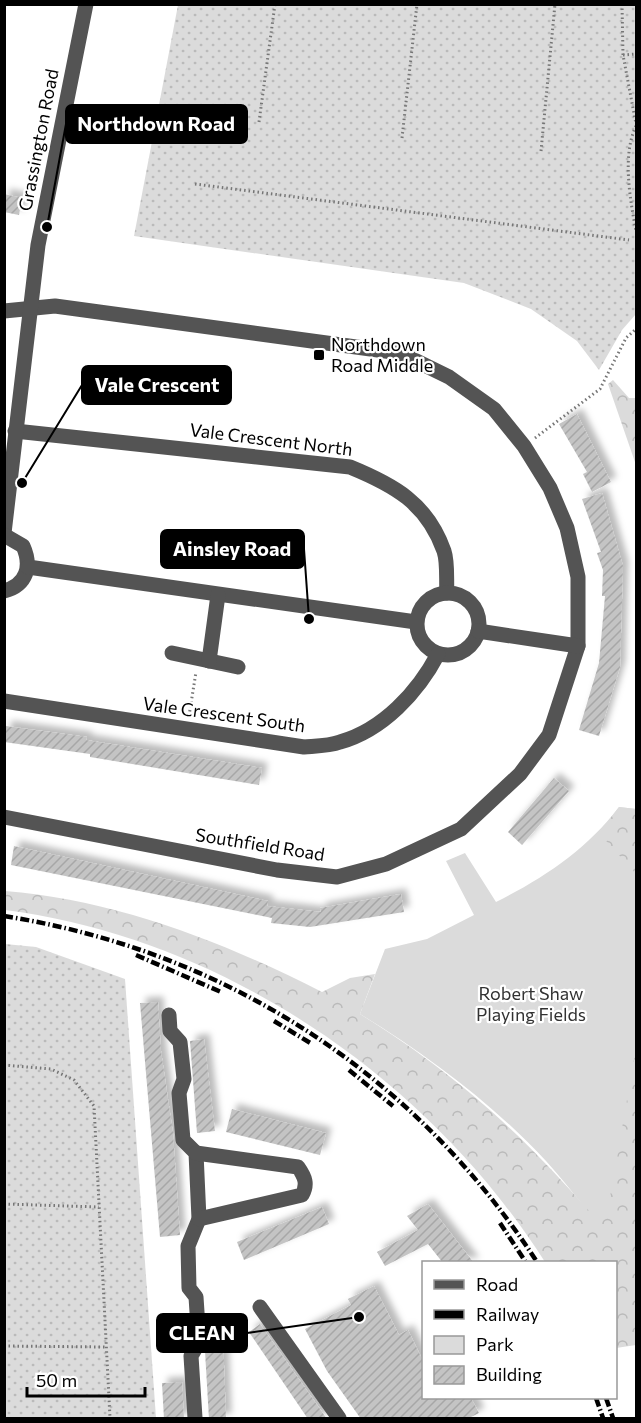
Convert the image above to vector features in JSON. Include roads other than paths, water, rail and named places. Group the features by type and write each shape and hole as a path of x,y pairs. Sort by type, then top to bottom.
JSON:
{"street":[{"name":"Grassington Road","path":"4,534 45,202 86,4"},
{"name":"Southfield Road","path":"4,311 55,306 400,353 449,377 494,409 524,446 550,488 567,528 578,577 578,646 549,735 520,774 461,829 386,864 337,877 277,870 4,816"},
{"name":"Vale Crescent North","path":"15,431 350,467 384,481 412,500 418,507 429,522 444,552 447,593"},
{"path":"4,534 23,546 28,567 24,578 17,586 4,591"},
{"path":"28,567 416,622"},
{"path":"447,593 468,600 475,608 479,618 474,641 465,650 455,655 438,654 421,641 416,622 424,603 432,597 447,593"},
{"path":"204,660 218,595"},
{"path":"478,631 578,646"},
{"path":"172,653 238,667"},
{"name":"Vale Crescent South","path":"4,701 186,731 304,747 339,743 361,735 393,711 426,677 438,654"},
{"path":"169,1015 170,1031 180,1042 184,1079 179,1093 183,1140 196,1153 298,1167 305,1176 306,1189 302,1196 199,1219"},
{"path":"195,1419 190,1356 199,1342 196,1297 189,1288 188,1246 199,1219 196,1153"},
{"path":"260,1307 339,1419"}],"railway":[{"path":"4,916 86,933 164,958 238,991 308,1032 373,1079 433,1134 488,1195 536,1261"},
{"path":"136,955 221,992"},
{"path":"274,1021 312,1044"},
{"path":"349,1070 393,1106"},
{"path":"500,1223 525,1261"},
{"path":"596,1399 603,1418"},
{"path":"606,1399 613,1418"}],"place":[{"name":"Northdown Road","path":"47,227"},
{"name":"Northdown Road Middle","path":"319,355"},
{"name":"Vale Crescent","path":"22,483"},
{"name":"Ainsley Road","path":"309,619"},
{"name":"CLEAN","path":"359,1317"}],"park label":[{"name":"Robert Shaw Playing Fields","path":"531,1004"}]}
